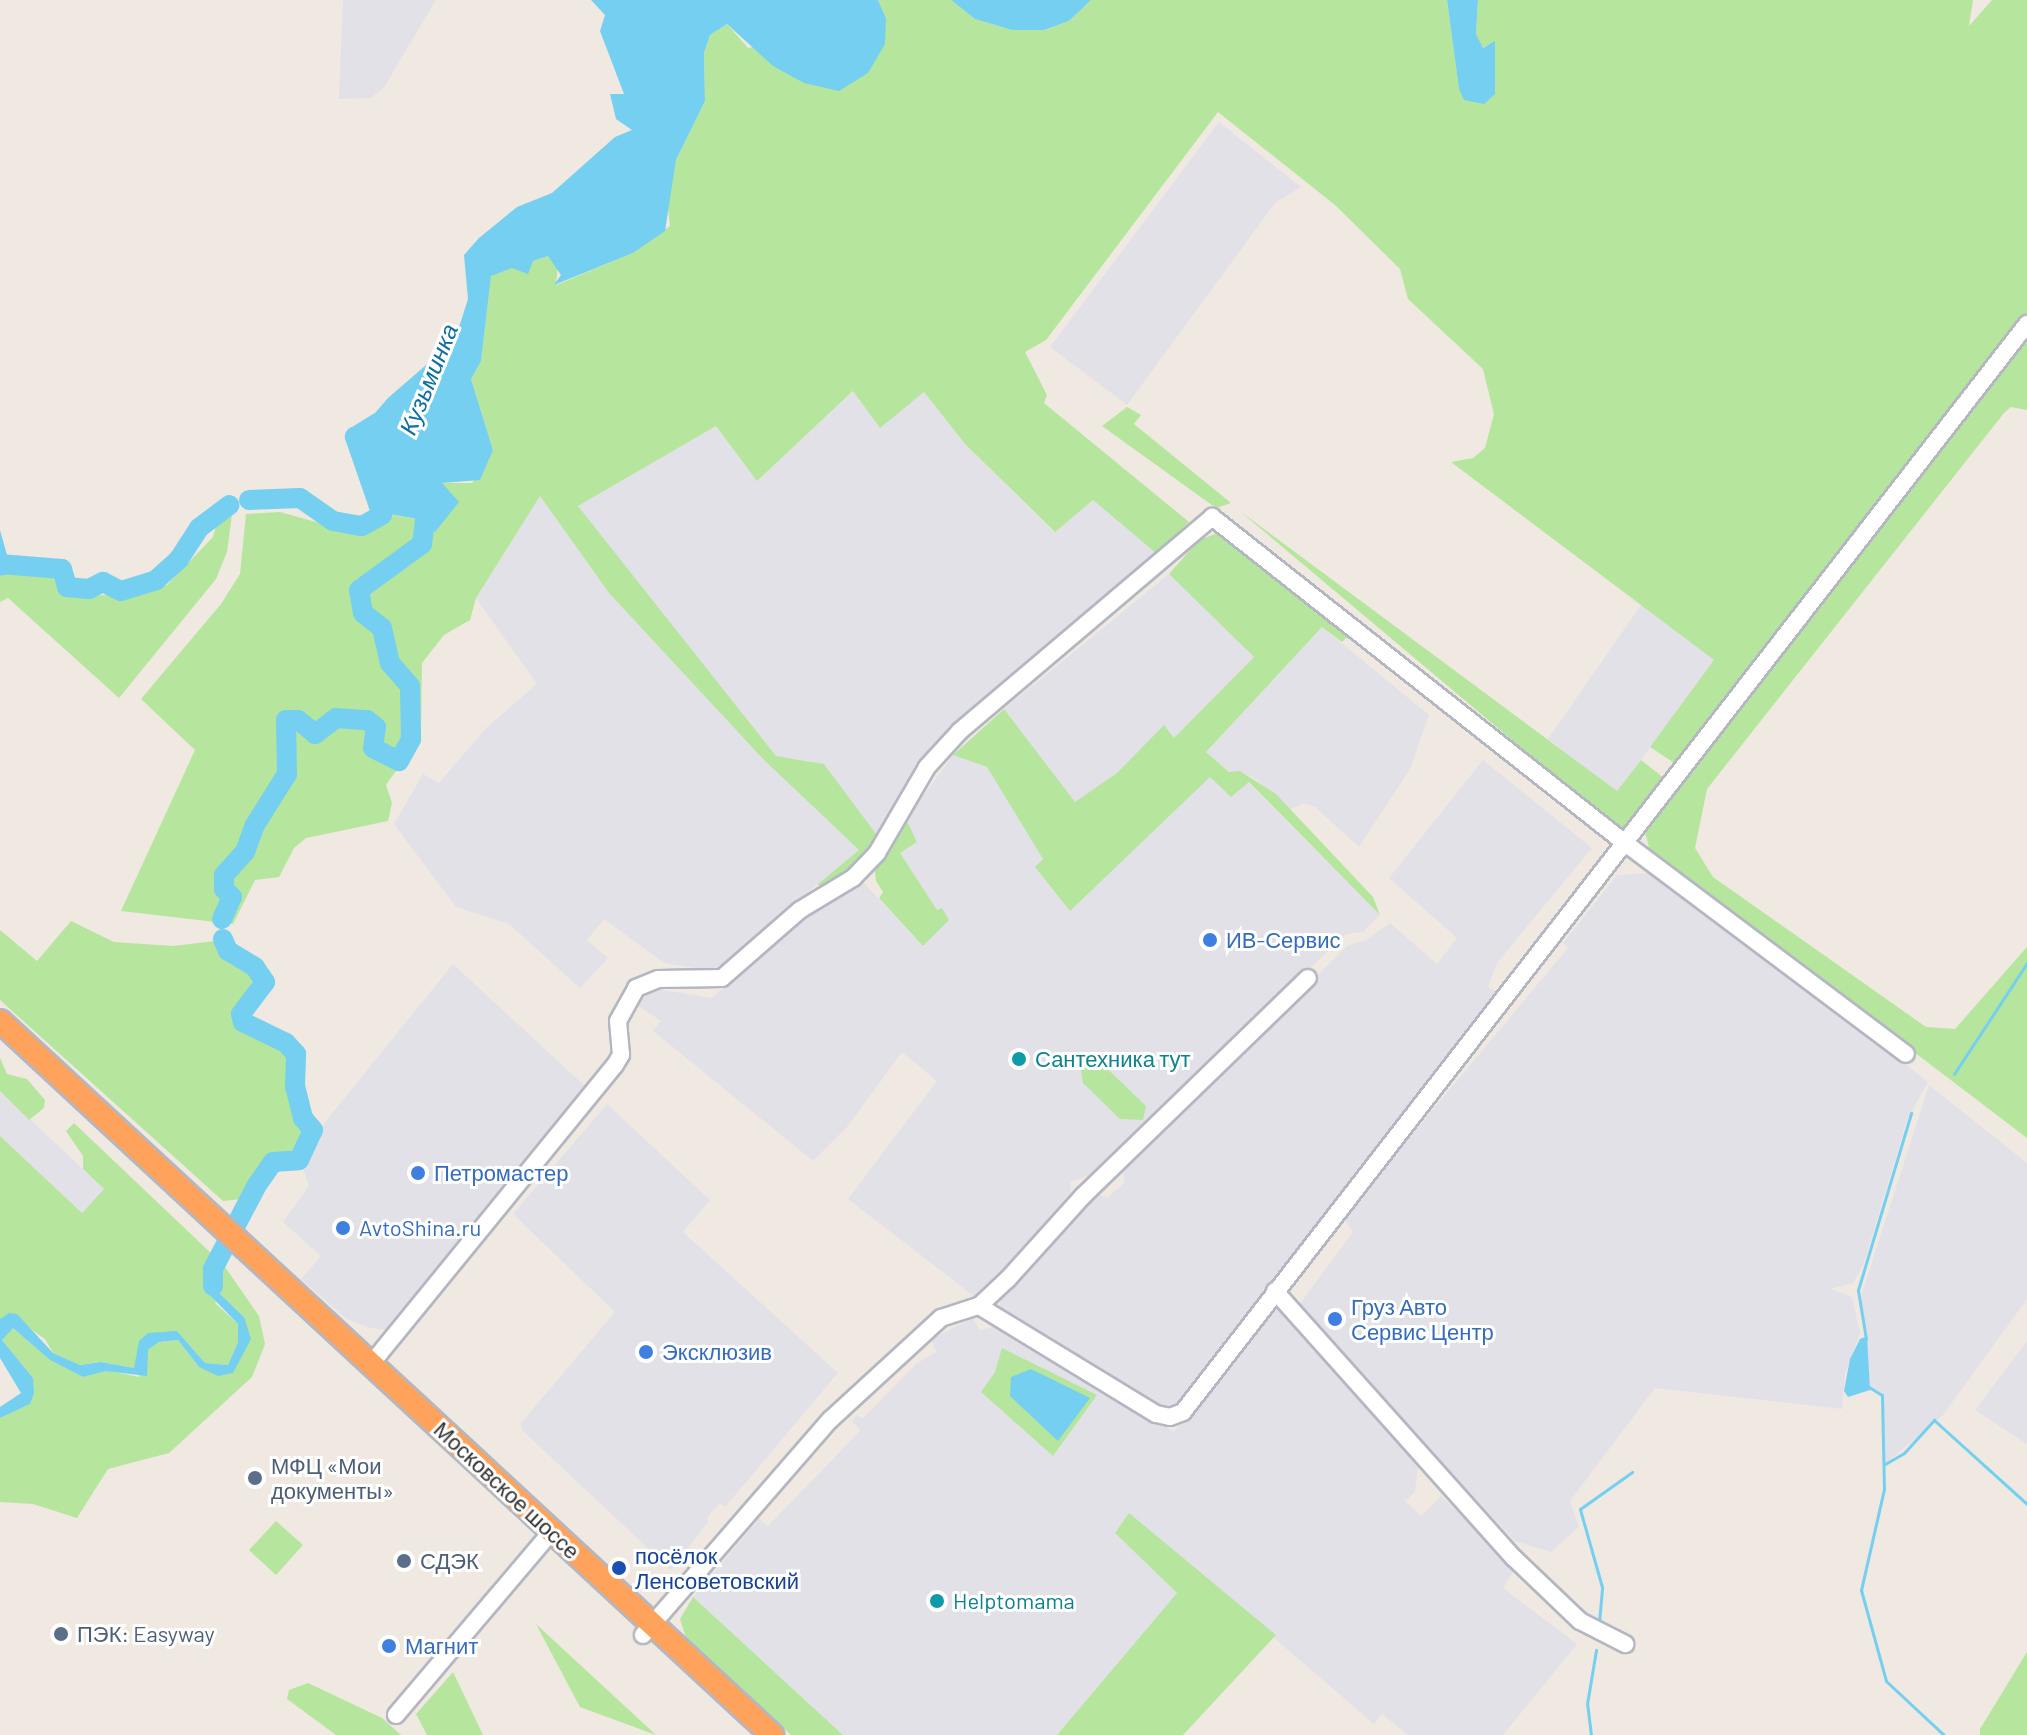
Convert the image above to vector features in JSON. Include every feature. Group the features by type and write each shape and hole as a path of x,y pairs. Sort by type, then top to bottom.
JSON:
{"highway":[{"path":"0,1021 238,1250"},
{"path":"0,1037 210,1224"},
{"name":"Московское шоссе","path":"238,1250 371,1364 547,1536"},
{"name":"Московское шоссе","path":"238,1250 648,1629 772,1735"},
{"name":"Московское шоссе","path":"648,1629 751,1735"}],"street":[{"path":"979,1306 1156,1414 1170,1417 1183,1412 2027,324"},
{"path":"371,1364 615,1065 621,1055 618,1021 636,988 658,979 722,978 800,910 853,878 877,853 927,767 960,731 1212,517 1625,843 1906,1054"},
{"path":"648,1629 830,1420 941,1318 979,1306 1083,1196 1308,978"},
{"path":"1275,1291 1514,1558 1580,1621 1625,1644"},
{"path":"396,1715 547,1536"}],"shaded area":[{"path":"343,0 436,0 383,89 370,98 339,99"},
{"path":"1219,122 1301,187 1275,203 1127,405 1050,347"},
{"path":"854,391 924,392 965,444 1054,532 1093,500 1157,554 934,746 879,838 810,761 776,756 578,506 716,426 757,480"},
{"path":"540,496 609,593 763,759 859,850 713,971 664,963 604,919 587,940 608,958 580,988 509,924 456,907 394,824 423,774 439,783 487,727 537,684 476,598"},
{"path":"1169,574 1254,657 1174,739 1164,726 1117,773 1074,803 1004,709"},
{"path":"1641,605 1715,660 1617,792 1548,739"},
{"path":"1322,627 1429,715 1410,769 1359,847 1315,807 1303,803 1289,810 1256,779 1240,771 1229,772 1206,752"},
{"path":"953,755 987,767 1043,859 1035,866 1210,777 1248,782 1380,915 1363,932 1346,934 1093,1174 1070,1182 1071,1192 998,1280 975,1297 848,1199 937,1081 902,1052 847,1127 813,1161 653,1031 661,1021 637,1005 651,988 712,998 800,920 864,883 923,946 937,911 899,852 917,842 906,819"},
{"path":"1483,760 1592,848 1497,963 1488,987 1496,991 1187,1392 1172,1407 1161,1408 999,1313 1000,1300 1098,1194 1107,1198 1124,1183 1124,1168 1347,946 1366,940 1390,923 1437,964 1457,938 1389,878"},
{"path":"1649,873 1811,995 1819,995 1928,1082 1907,1120 1863,1266 1853,1283 1831,1289 1852,1297 1860,1333 1845,1374 1842,1409 1655,1388 1570,1501 1579,1527 1551,1552 1515,1541 1296,1309 1353,1232 1343,1217 1568,948 1563,943 1617,875"},
{"path":"453,964 588,1089 389,1330 370,1328 347,1319 301,1279 321,1256 283,1222 309,1186 302,1164 313,1137"},
{"path":"1929,1085 2027,1163 2027,1299 1943,1415 1885,1464 1882,1396 1870,1390 1861,1296"},
{"path":"0,1091 104,1189 82,1213 0,1136"},
{"path":"607,1104 710,1200 683,1232 838,1373 725,1507 720,1503 707,1517 708,1522 671,1570 522,1430 521,1423 615,1312 513,1214"},
{"path":"1281,1308 1359,1389 1418,1465 1415,1492 1405,1501 1421,1516 1441,1496 1515,1568 1503,1588 1577,1644 1503,1735 1408,1735 1382,1714 1374,1724 1129,1513 1115,1533 1177,1593 1057,1735 843,1735 693,1597 759,1519 768,1526 861,1430 852,1421 857,1415 862,1419 916,1364 936,1352 931,1339 973,1318 980,1330 999,1326 1174,1432 1269,1309"},
{"path":"2027,1341 2027,1444 1975,1410"}],"green space":[{"path":"878,0 951,0 975,19 1012,30 1044,30 1069,21 1091,0 1447,0 1459,89 1494,66 1495,42 1482,48 1476,34 1478,0 1973,0 1969,26 1992,0 2027,0 2027,313 1676,764 1650,747 1714,660 1451,462 1473,458 1485,448 1494,414 1483,369 1408,299 1400,269 1335,205 1218,112 1046,340 1025,352 1047,395 1044,403 1189,522 1157,554 1093,500 1055,532 965,444 924,392 880,428 853,391 757,481 716,426 578,506 776,756 824,764 879,838 835,883 821,891 818,884 859,850 763,759 609,593 540,496 476,598 470,620 444,635 422,663 421,736 386,785 392,803 388,821 306,838 294,848 279,877 255,880 233,924 121,911 195,750 141,699 221,604 240,574 246,514 280,512 323,524 325,510 346,526 392,518 384,513 418,519 435,531 441,483 472,483 493,450 471,379 481,360 491,275 548,256 558,264 556,285 633,253 670,226 667,198 676,160 705,101 704,53 710,35 727,24 748,48 886,18"},
{"path":"2027,339 2027,410 2011,407 2004,413 1707,789 1695,848 1713,877 1926,1027 1955,1029 2027,947 2027,1138 1650,851 1645,832"},
{"path":"1127,407 1141,415 1134,424 1231,503 1216,508 1102,426"},
{"path":"1241,512 1617,791 1641,760 1665,779 1628,828 1618,829"},
{"path":"232,515 227,552 216,579 119,698 8,598 0,602 0,576 30,569 60,574 63,591 71,596 144,594 167,585 213,537 216,526"},
{"path":"1218,533 1349,635 1342,642 1322,627 1206,752 1229,772 1240,771 1276,794 1373,897 1380,915 1249,782 1231,797 1210,777 1070,911 1035,867 1043,859 987,767 953,755 1004,709 1075,802 1117,773 1164,725 1174,738 1254,657 1169,574 1199,540"},
{"path":"906,819 917,842 900,853 937,910 942,908 949,920 923,946 879,898 883,892 876,881 875,871"},
{"path":"71,921 114,942 173,946 215,941 225,957 255,977 234,1013 234,1023 287,1052 287,1082 305,1132 295,1150 268,1154 242,1199 223,1201 0,1000 0,930 37,961"},
{"path":"1090,1052 1146,1106 1143,1120 1120,1119 1083,1083 1079,1059"},
{"path":"0,1058 7,1074 27,1079 45,1100 44,1108 29,1120 0,1091"},
{"path":"74,1123 214,1256 208,1269 216,1304 238,1324 238,1342 228,1365 205,1363 177,1331 140,1352 134,1368 101,1362 80,1365 53,1353 45,1339 9,1314 0,1319 0,1136 82,1213 104,1189 83,1169 83,1156 66,1131"},
{"path":"223,1264 259,1316 265,1344 252,1377 169,1453 108,1469 77,1518 33,1504 0,1502 0,1418 30,1404 33,1378 2,1340 6,1331 13,1328 50,1360 83,1377 105,1370 139,1377 148,1350 159,1342 178,1340 199,1367 233,1373 244,1317 217,1291 217,1272"},
{"path":"1002,1348 1097,1395 1053,1456 981,1392 995,1372"},
{"path":"1129,1513 1276,1635 1183,1735 1057,1735 1177,1593 1115,1533"},
{"path":"276,1521 303,1545 276,1575 249,1550"},
{"path":"693,1597 843,1735 791,1735 686,1638 680,1619"},
{"path":"536,1624 656,1735 580,1707"},
{"path":"2027,1652 2027,1735 1980,1735 1980,1729"},
{"path":"453,1672 483,1735 427,1735 416,1714"},
{"path":"308,1683 382,1718 401,1735 336,1735 287,1699 289,1690"}],"water":[{"path":"591,0 878,0 886,18 885,44 868,73 839,91 804,83 773,66 727,24 710,35 704,53 705,101 676,160 665,231 633,253 554,285 561,275 548,256 533,261 528,274 512,268 491,276 481,361 471,379 493,450 480,480 442,483 459,502 435,532 418,519 384,513 356,435 388,398 455,340 468,299 464,255 479,238 517,207 552,193 615,137 632,130 616,119 610,94 624,94 600,31 605,15"},
{"path":"951,0 1091,0 1069,21 1044,30 1012,30 975,19"},
{"path":"1447,0 1478,0 1476,34 1483,48 1495,41 1495,94 1484,104 1464,100 1459,89"},
{"path":"0,530 7,555 54,565 54,572 30,569 0,576"},
{"path":"215,1256 223,1264 217,1272 217,1291 244,1317 251,1339 233,1373 218,1376 199,1367 178,1340 159,1342 148,1350 147,1376 105,1371 83,1377 50,1360 13,1328 2,1340 33,1378 34,1393 30,1404 0,1418 0,1407 21,1393 0,1358 0,1319 9,1313 17,1314 53,1353 80,1365 101,1362 134,1368 139,1341 148,1333 177,1331 205,1363 228,1365 238,1342 238,1324 206,1291"},
{"path":"1867,1336 1870,1390 1848,1397 1844,1391 1850,1359 1860,1339"},
{"path":"1031,1369 1090,1398 1058,1441 1010,1396 1011,1377"}],"waterway":[{"path":"249,500 300,498 333,521 362,526 382,515 355,437 379,422"},
{"name":"Кузьминка","path":"222,919 232,897 224,889 224,875 245,852 255,825 287,774 286,720 298,720 315,734 336,718 367,720 376,727 373,748 399,761 411,739 410,686 390,663 382,628 363,613 359,590 422,544 428,497"},
{"path":"0,564 62,569 67,587 89,589 103,582 121,591 156,580 179,559 199,528 229,505"},
{"name":"Кузьминка","path":"213,1286 213,1269 257,1185 273,1162 299,1160 313,1130 303,1118 295,1086 296,1054 286,1043 243,1022 241,1014 265,982 255,967 228,951 223,939"},
{"path":"1954,1074 2027,963"},
{"path":"1866,1339 1858,1290 1911,1113"},
{"path":"1869,1387 1882,1395 1884,1489 1861,1590 1886,1681 1944,1735"},
{"path":"1885,1464 1904,1453 1934,1420 2027,1504"},
{"path":"1599,1623 1602,1587 1580,1509 1632,1472"},
{"path":"1591,1735 1587,1704 1596,1650"}],"place":[{"name":"ИВ-Сервис","path":"1210,940"},
{"name":"Сантехника тут","path":"1019,1059"},
{"name":"Петромастер","path":"418,1173"},
{"name":"AvtoShina.ru","path":"343,1228"},
{"name":"Груз Авто Сервис Центр","path":"1335,1319"},
{"name":"Эксклюзив","path":"646,1352"},
{"name":"МФЦ «Мои документы»","path":"255,1478"},
{"name":"СДЭК","path":"404,1561"},
{"name":"посёлок Ленсоветовский","path":"619,1568"},
{"name":"Helptomama","path":"937,1601"},
{"name":"ПЭК: Easyway","path":"61,1634"},
{"name":"Магнит","path":"389,1646"}]}
